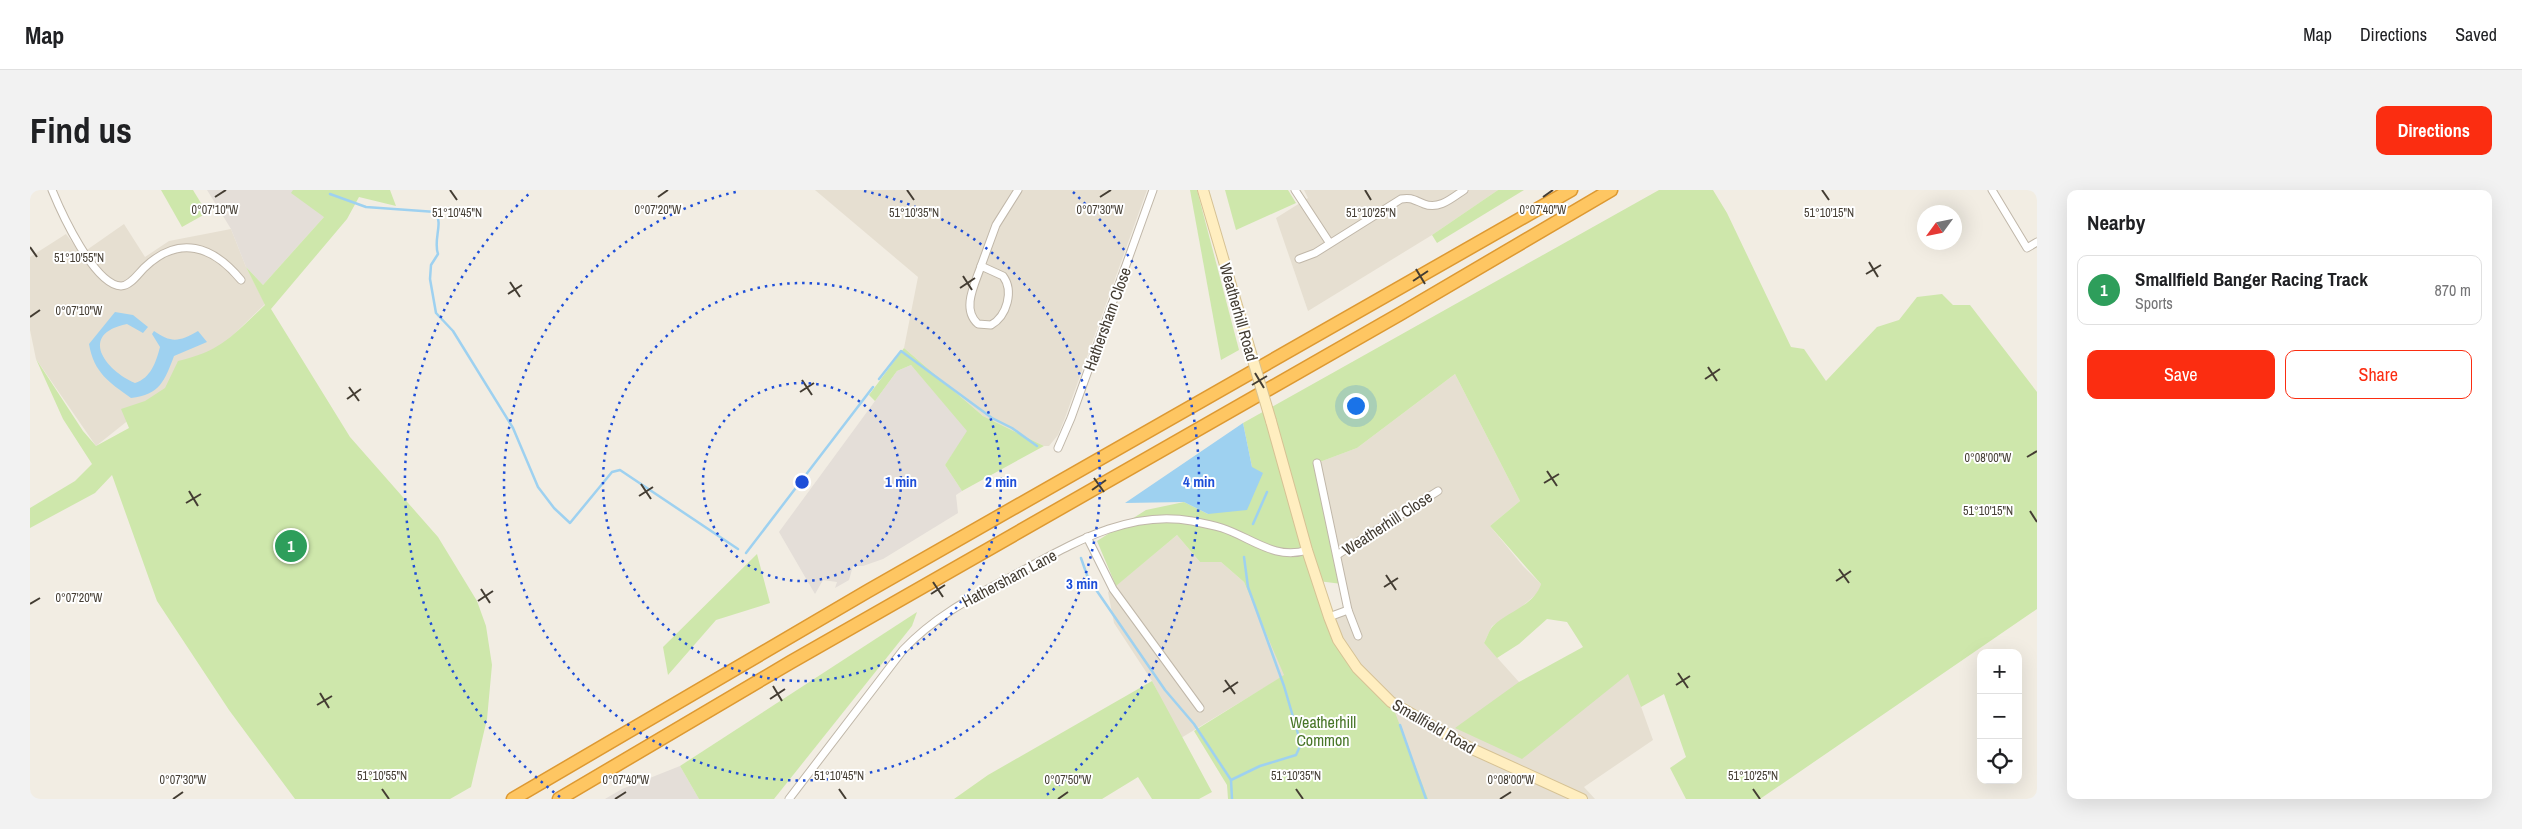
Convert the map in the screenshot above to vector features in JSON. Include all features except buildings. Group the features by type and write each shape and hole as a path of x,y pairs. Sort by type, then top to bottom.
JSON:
{"highway":[{"path":"513,799 868,591 1571,190"},
{"path":"559,799 791,662 1400,314 1611,190"}],"street":[{"path":"52,190 67,226 97,270 110,282 121,286 127,284 166,251 191,248 209,253 221,260 241,280"},
{"path":"980,266 1003,276 1009,288 1001,316 991,325 978,324 969,313 969,306 980,266 996,225 1018,190"},
{"name":"Hathersham Close","path":"1058,448 1071,418 1153,190"},
{"name":"Weatherhill Road","path":"1204,190 1307,550"},
{"path":"1294,190 1329,242"},
{"path":"1299,259 1315,252 1401,199 1409,198 1435,206 1444,204 1464,190"},
{"path":"1992,190 2027,248 2037,242"},
{"name":"Weatherhill Close","path":"1317,463 1348,610 1358,636"},
{"name":"Weatherhill Close","path":"1337,555 1438,491"},
{"name":"Hathersham Lane","path":"789,799 903,650 920,632 963,602 1086,537 1119,525 1157,519 1190,521 1223,528 1256,544 1281,552 1291,553 1307,550"},
{"path":"1086,537 1113,589 1200,708"},
{"name":"Smallfield Road","path":"1307,550 1338,640 1357,668 1391,702 1470,748 1582,799"},
{"path":"1329,617 1348,610"}],"shaded area":[{"path":"207,190 327,190 324,217 263,285 246,267 231,229"},
{"path":"815,190 1147,190 1065,418 1058,435 1049,446 1044,446 983,416 904,348 918,277"},
{"path":"1304,190 1498,190 1432,235 1308,311 1276,218 1308,198"},
{"path":"124,224 145,257 169,241 231,229 246,267 265,304 223,345 96,446 36,359 30,330 30,257 66,234 81,254"},
{"path":"911,365 968,431 945,465 962,491 956,495 958,513 883,559 863,566 853,566 849,580 835,588 837,582 823,580 815,594 779,532 897,371"},
{"path":"1455,374 1520,501 1490,526 1523,566 1541,584 1539,592 1519,609 1492,626 1484,643 1519,682 1545,737 1629,673 1653,740 1584,787 1595,799 1426,799 1329,617 1347,611 1317,463 1357,448"},
{"path":"1177,535 1200,562 1221,562 1244,582 1285,675 1181,738 1152,681 1114,623 1108,592"},
{"path":"680,766 699,799 605,799 622,789"}],"green space":[{"path":"161,190 193,190 207,213 182,227"},
{"path":"293,190 390,190 396,206 359,197 347,219 271,309 350,437 438,537 477,601 486,626 492,665 487,719 471,787 450,799 295,799 229,710 157,601 112,475 95,493 30,528 30,508 75,481 92,464 63,419 36,359 83,431 96,446 129,428 121,409 145,401 165,388 178,361 216,347 235,333 265,305 246,267 263,285 324,217 291,193"},
{"path":"1190,190 1197,190 1239,350 1221,360"},
{"path":"1225,190 1288,190 1296,203 1236,230"},
{"path":"1498,190 1524,190 1437,243 1432,235"},
{"name":"Weatherhill Common","path":"1659,190 1713,190 1727,213 1791,347 1804,349 1826,381 1877,327 1899,320 1917,297 1942,294 1953,305 1970,305 2037,392 2037,609 1760,799 1686,799 1670,768 1686,757 1664,694 1641,707 1628,674 1522,759 1455,728 1519,682 1583,647 1567,622 1547,619 1519,644 1497,658 1484,643 1493,626 1533,598 1541,584 1490,526 1520,501 1455,374 1357,448 1317,463 1342,584 1318,581 1338,640 1391,702 1428,799 1228,799 1227,785 1194,731 1284,675 1244,582 1221,562 1200,562 1177,535 1116,586 1097,541 1146,510 1184,502 1208,514 1252,467 1243,423"},
{"path":"904,348 983,416 1044,446 962,491 945,465 967,431 911,365 897,371 875,401 869,395"},
{"path":"757,554 770,603 716,620 668,675 663,647"},
{"path":"917,612 912,626 774,799 699,799 680,766"},
{"path":"1152,681 1212,792 1199,799 1152,799 1138,777 1102,799 954,799 988,775"}],"water":[{"path":"115,312 133,315 148,327 143,333 127,324 112,329 103,336 100,344 101,352 114,370 135,383 141,381 149,373 157,358 160,347 152,334 154,331 165,338 175,340 198,331 207,342 174,356 168,372 155,390 149,394 131,398 109,382 99,370 91,354 89,344"},
{"path":"1243,423 1252,467 1263,473 1247,510 1208,514 1184,502 1125,503"}],"waterway":[{"path":"330,194 366,207 436,212 439,222 438,254 431,265 430,279 436,313 453,331 513,428 538,487 554,508 570,523 612,472 620,470 738,549"},
{"path":"879,379 901,351 992,418 1012,428 1037,446"},
{"path":"746,553 873,387"},
{"path":"1253,524 1267,492"},
{"path":"1231,780 1260,766 1296,755 1301,744 1284,686 1248,587 1244,557"},
{"path":"1081,558 1088,578 1165,690 1194,724 1231,780 1232,799"},
{"path":"1400,725 1426,799"}],"place":[{"name":"Smallfield Banger Racing Track","path":"291,546"}]}
